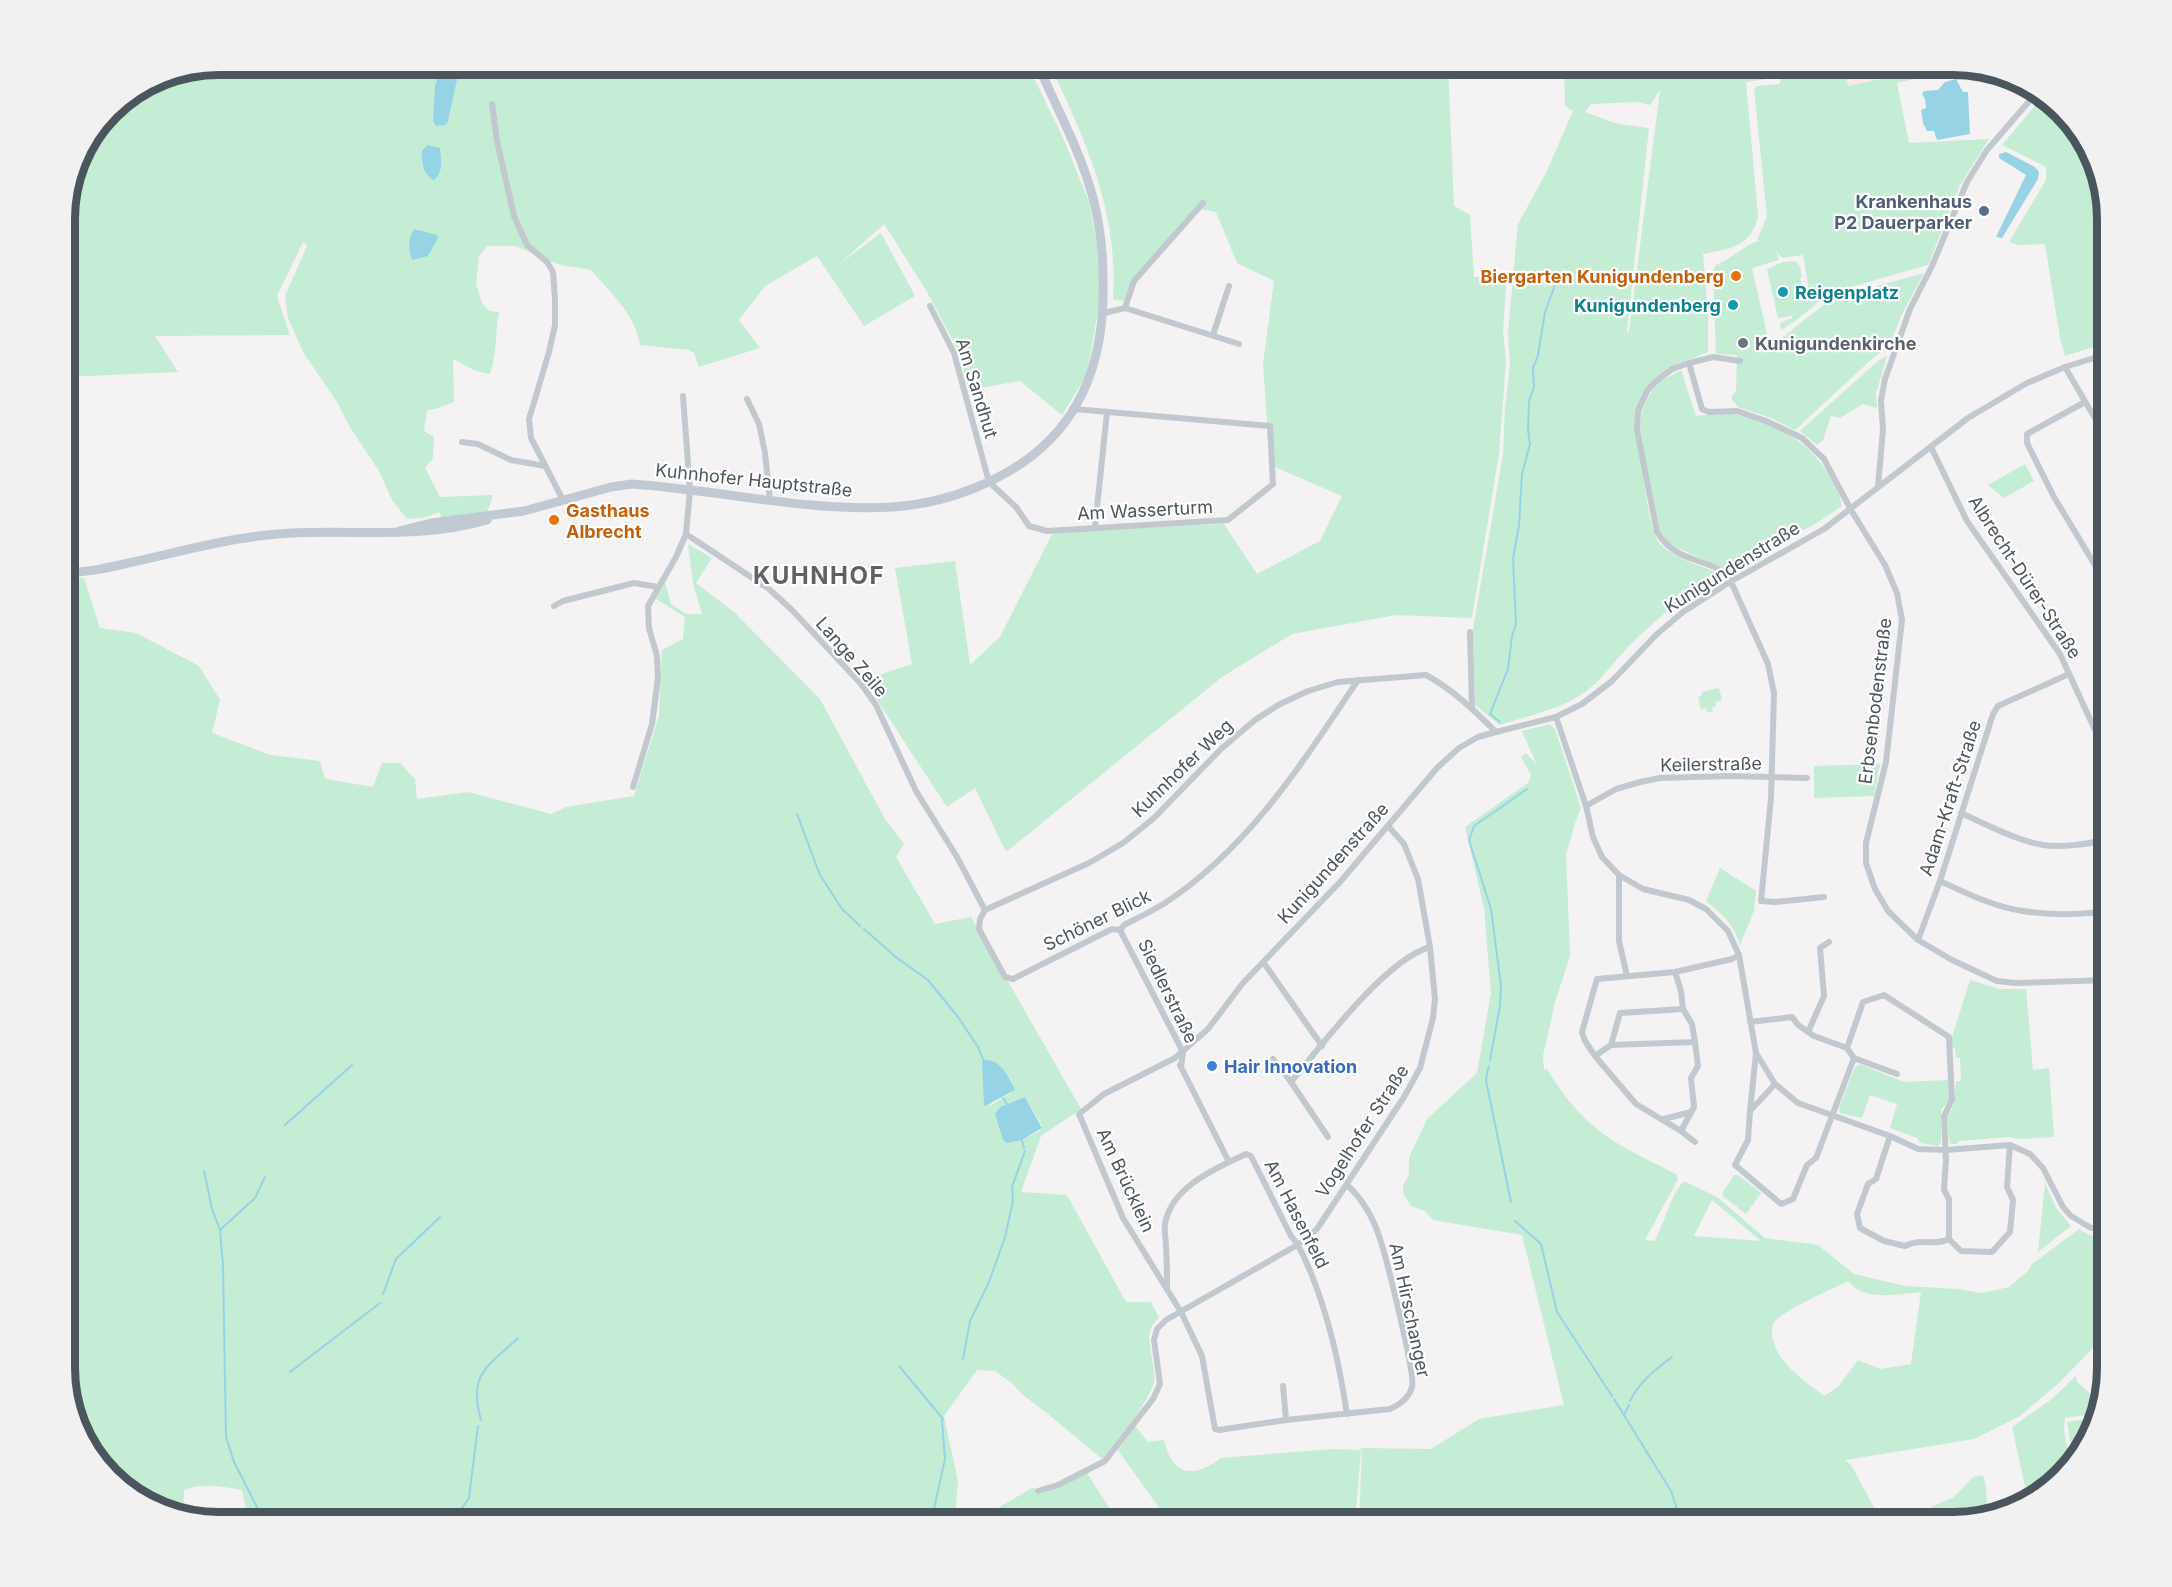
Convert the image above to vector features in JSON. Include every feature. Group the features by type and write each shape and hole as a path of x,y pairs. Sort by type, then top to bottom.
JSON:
{"street":[{"name":"Kuhnhofer Hauptstraße","path":"399,531 447,521 506,514 611,487 632,484 809,506 896,507 956,495 1020,466 1060,429 1074,409 1089,379 1099,351 1104,313 1102,244 1093,199 1079,156 1043,75"},
{"path":"1878,486 1883,430 1881,400 1888,368 1910,309 1932,266 1967,182 1987,150 2032,98"},
{"path":"492,104 497,141 514,216 526,244 547,262 553,272 555,325 529,419 531,438 564,500"},
{"path":"1125,308 1134,281 1203,204"},
{"path":"1213,335 1229,286"},
{"name":"Am Sandhut","path":"930,306 954,353 989,482"},
{"path":"1104,313 1125,308 1239,344"},
{"path":"1740,361 1713,357 1672,369 1647,391 1638,411 1637,430 1657,532 1664,544 1675,552 1728,575 1768,664 1774,693 1774,720 1768,841 1761,901 1776,902 1824,897"},
{"name":"Kunigundenstraße","path":"1079,1114 1104,1094 1175,1058 1208,1029 1243,983 1340,882 1447,757 1471,741 1496,732 1556,717 1582,704 1612,681 1669,623 1683,612 1730,582 1824,529 1968,418 2027,383 2065,367 2097,357"},
{"path":"1689,363 1702,409 1709,412 1745,412 1802,438 1824,459 1851,510"},
{"path":"2065,367 2097,421"},
{"path":"633,787 652,724 658,678 657,657 649,628 648,606 686,534 690,490 683,396"},
{"path":"747,399 759,424 770,500"},
{"path":"2085,402 2027,434 2027,443 2054,497 2097,567"},
{"name":"Am Wasserturm","path":"989,482 1016,507 1029,526 1047,531 1228,520 1273,484 1270,426 1074,409"},
{"path":"1095,527 1107,412"},
{"path":"462,442 478,444 511,460 545,466"},
{"name":"Albrecht-Dürer-Straße","path":"1931,447 1967,521 2049,636 2097,733"},
{"name":"Erbsenbodenstraße","path":"1851,510 1884,564 1898,593 1902,620 1886,762 1866,843 1866,863 1875,889 1888,911 1918,940 1952,960 1997,981 2016,983 2097,980"},
{"path":"75,571 107,568 255,536 292,532 434,531 466,526 506,514"},
{"name":"Lange Zeile","path":"686,534 769,589 792,610 861,684 876,705 916,791 957,857 985,910"},
{"path":"554,606 562,601 634,583 658,587"},
{"path":"1470,632 1472,709"},
{"name":"Adam-Kraft-Straße","path":"1918,940 1940,881 1993,714 1998,706 2069,674"},
{"name":"Kuhnhofer Weg","path":"985,910 1089,863 1123,843 1154,819 1221,749 1255,720 1280,704 1308,691 1338,682 1426,675 1472,709 1496,732"},
{"name":"Schöner Blick","path":"985,910 979,929 1005,977 1013,979 1112,929 1120,930 1164,903 1198,878 1254,825 1297,771 1358,680"},
{"path":"1556,717 1586,806 1593,837 1602,857 1619,875 1643,889 1689,900 1706,909 1728,931 1739,955 1756,1053 1748,1140 1735,1166 1780,1204 1793,1199 1807,1165 1816,1158 1854,1058"},
{"name":"Keilerstraße","path":"1586,806 1616,789 1660,778 1730,776 1807,778"},
{"path":"1961,813 2001,831 2044,845 2097,842"},
{"name":"Vogelhofer Straße","path":"1038,1491 1058,1485 1105,1461 1153,1398 1160,1384 1154,1340 1157,1329 1166,1320 1299,1244 1317,1229 1404,1097 1420,1068 1433,1018 1435,999 1430,946 1420,888 1413,863 1404,844 1388,826"},
{"path":"1619,875 1619,941 1627,976"},
{"path":"1940,881 1990,902 2022,911 2066,915 2097,913"},
{"name":"Siedlerstraße","path":"1120,930 1183,1052 1181,1067"},
{"path":"1808,1032 1824,996 1820,948 1829,942"},
{"path":"1291,1082 1344,1018 1382,978 1417,950 1430,946"},
{"path":"1695,1142 1664,1119 1636,1104 1595,1056 1582,1032 1597,979 1675,972 1732,960 1739,955"},
{"path":"1266,966 1322,1046"},
{"path":"1675,972 1681,991 1683,1009 1692,1024 1698,1066 1692,1078 1694,1107 1681,1131"},
{"path":"1847,1048 1863,1002 1884,995 1950,1037 1952,1100 1944,1116 1946,1150 1944,1190 1949,1199 1949,1239 1961,1251 1992,1252 2010,1232 2013,1200 2007,1187 2010,1145"},
{"path":"1611,1045 1620,1013 1683,1009"},
{"path":"1750,1022 1792,1017 1808,1032 1847,1048 1854,1058 1897,1074"},
{"path":"1595,1056 1611,1045 1695,1042"},
{"path":"1756,1053 1775,1084 1798,1103 1890,1136 1918,1149 1946,1150 2010,1145 2030,1154 2043,1168 2063,1207 2072,1216 2091,1228 2097,1228"},
{"name":"Siedlerstraße","path":"1175,1058 1229,1162"},
{"path":"1273,1059 1328,1137"},
{"path":"1750,1112 1775,1084"},
{"path":"1664,1119 1691,1112"},
{"name":"Am Brücklein","path":"1079,1114 1123,1218 1181,1312 1202,1356 1215,1429"},
{"path":"1890,1136 1876,1179 1868,1184 1857,1214 1860,1228 1884,1241 1905,1246 1914,1241 1942,1243 1949,1239"},
{"name":"Am Hasenfeld","path":"1229,1162 1246,1154 1251,1156 1291,1236 1299,1244 1318,1290 1335,1344 1347,1414"},
{"path":"1167,1289 1165,1226 1168,1212 1178,1196 1229,1162"},
{"name":"Am Hirschanger","path":"1215,1429 1390,1409 1402,1403 1413,1387 1410,1365 1380,1238 1366,1208 1356,1192 1347,1185"},
{"path":"1283,1386 1287,1420"}],"shaded area":[{"path":"1845,75 1898,75 1847,86"}],"green space":[{"path":"209,75 1032,75 1064,140 1089,202 1097,246 1100,299 1090,357 1084,379 1062,415 1020,381 969,390 958,350 926,290 884,224 838,265 881,233 915,296 864,326 817,256 765,286 739,320 760,348 699,367 694,353 689,350 640,345 638,334 628,314 591,270 560,265 515,246 487,246 479,256 476,284 482,303 489,311 499,312 494,359 490,374 476,371 453,359 454,402 427,410 424,431 434,437 433,458 425,468 440,497 493,495 487,513 442,518 439,512 427,517 407,519 392,500 379,471 303,352 288,318 285,296 307,246 303,242 277,296 290,335 155,336 178,372 75,377 75,209 80,182 90,155 99,139 117,117 139,99 164,86"},
{"path":"1055,75 1448,75 1454,206 1470,215 1474,277 1507,275 1503,330 1506,362 1499,453 1472,618 1396,615 1292,634 1222,677 1006,852 975,788 947,807 864,680 912,664 895,568 955,561 970,665 1000,637 1053,532 1224,524 1257,574 1320,541 1342,496 1270,465 1263,364 1274,281 1237,263 1216,212 1201,209 1132,280 1127,301 1113,300 1111,237 1105,207 1076,122"},
{"path":"1564,75 1775,75 1775,78 1746,82 1758,216 1755,226 1745,240 1731,248 1703,254 1708,314 1708,352 1668,368 1637,409 1647,501 1655,534 1660,544 1672,554 1722,574 1654,622 1582,694 1553,708 1500,725 1475,705 1473,629 1503,455 1510,366 1508,332 1518,224 1546,173 1573,111 1565,106","holes":["1660,90 1629,333 1627,331 1649,128 1618,124 1585,112 1591,104 1638,102 1650,105"]},
{"path":"1782,75 1845,75 1848,86 1899,75 1932,75 1897,83 1909,143 1989,139 1960,185 1928,265 1837,291 1781,330 1780,323 1795,315 1778,318 1767,269 1783,262 1795,261 1800,266 1802,277 1800,278 1806,302 1810,297 1803,255 1782,258 1776,251 1779,260 1752,268 1770,347 1831,299 1924,273 1902,314 1889,347 1875,356 1795,430 1771,418 1738,407 1731,398 1736,390 1737,355 1716,354 1713,275 1715,265 1751,244 1761,241 1757,240 1767,216 1754,89 1757,86 1779,84"},
{"path":"2038,103 2067,131 2082,155 2096,200 2097,346 2065,356 2045,244 2018,245 2009,242 2046,180 2046,167 2002,145"},
{"path":"1887,356 1876,394 1877,408 1863,404 1840,418 1831,416 1823,440 1817,445 1800,431 1878,361"},
{"path":"1681,370 1696,416 1741,415 1788,435 1815,456 1833,480 1842,506 1817,523 1728,570 1668,544 1660,532 1640,432 1641,414 1656,384"},
{"path":"2025,464 2034,481 2004,498 1988,485"},
{"path":"688,544 712,558 696,583 734,612 820,699 885,819 904,844 896,857 935,924 971,917 1081,1109 1041,1136 1021,1192 1067,1195 1126,1302 1151,1302 1159,1318 1153,1324 1149,1339 1154,1381 1147,1398 1132,1422 1102,1459 1023,1395 1012,1383 995,1371 977,1370 944,1416 958,1482 955,1512 247,1512 242,1490 206,1486 184,1490 183,1507 155,1497 139,1488 111,1463 94,1440 80,1405 75,1378 75,578 84,578 100,628 136,633 199,666 220,700 212,733 271,755 320,761 325,779 373,787 382,763 400,763 415,779 417,799 468,792 551,814 566,807 634,796 659,716 662,650 683,639 685,617 656,599 665,582 671,604 686,614 702,614 693,583","holes":["999,1065 1011,1080 1015,1090 990,1106","1025,1097 1042,1126 1040,1131 1022,1140 1007,1143 1000,1107"]},
{"path":"1719,688 1722,700 1715,702 1716,706 1712,707 1713,711 1708,713 1706,708 1701,709 1698,697 1702,695 1702,692"},
{"path":"1550,724 1555,729 1581,808 1566,855 1570,956 1555,1002 1543,1056 1544,1070 1547,1069 1572,1105 1600,1132 1621,1146 1676,1174 1678,1179 1645,1240 1655,1241 1675,1193 1682,1183 1686,1182 1717,1197 1765,1238 1818,1245 1854,1274 1905,1286 1982,1293 2009,1287 2028,1271 2032,1264 2079,1229 2091,1236 2097,1236 2097,1341 2092,1349 2060,1382 2020,1416 1974,1439 1845,1460 1851,1465 1877,1512 1359,1512 1361,1451 1356,1512 1162,1512 1118,1450 1135,1426 1148,1442 1164,1440 1172,1461 1178,1467 1193,1471 1211,1465 1221,1458 1333,1449 1431,1449 1479,1419 1564,1405 1522,1235 1433,1220 1425,1211 1411,1206 1404,1195 1403,1185 1409,1175 1409,1158 1427,1119 1477,1073 1491,993 1484,908 1465,827 1528,783 1531,775 1521,757 1526,753 1537,765 1522,731","holes":["1712,1200 1761,1241 1694,1236","1848,1281 1863,1292 1882,1295 1921,1292 1911,1364 1880,1369 1858,1360 1838,1387 1824,1396 1784,1362 1774,1344 1772,1327 1775,1321 1789,1311"]},
{"path":"1880,764 1874,796 1814,798 1814,766"},
{"path":"1720,868 1756,891 1754,911 1740,945 1727,920 1706,901"},
{"path":"1970,980 1999,989 2026,989 2033,1070 2049,1068 2054,1137 2020,1139 2008,1137 1959,1141 1957,1144 1951,1144 1949,1141 1947,1117 1954,1105 1956,1081 1961,1081 1960,1058 1956,1058 1955,1047 1952,1048 1952,1037"},
{"path":"1860,1064 1904,1082 1948,1080 1949,1100 1941,1110 1941,1142 1938,1146 1920,1143 1917,1138 1890,1128 1897,1104 1870,1095 1862,1118 1840,1113 1839,1108 1855,1067"},
{"path":"1734,1175 1738,1175 1761,1193 1746,1214 1723,1196 1723,1192"},
{"path":"2045,1183 2056,1208 2071,1226 2038,1252"},
{"path":"2076,1376 2077,1382 2094,1397 2089,1415 2065,1418 2067,1456 2055,1470 2026,1492 2012,1427 2052,1399"},
{"path":"2087,1419 2072,1449 2067,1422"},
{"path":"1087,1473 1112,1512 976,1512 996,1509 1032,1488 1046,1491"},
{"path":"1983,1475 1988,1507 1972,1511 1927,1512 1931,1507 1954,1497 1973,1477"}],"water":[{"path":"439,75 458,75 448,121 445,125 436,126 433,121 435,85"},
{"path":"1956,79 1963,92 1968,92 1970,134 1937,140 1934,131 1927,131 1923,123 1921,110 1926,108 1922,94 1924,91 1938,90 1945,82"},
{"path":"427,145 440,148 441,169 434,180 427,175 423,164 422,151"},
{"path":"2006,152 2035,167 2039,172 2038,179 2002,238 1996,237 2026,175 1999,158 1999,154"},
{"path":"414,229 437,235 438,238 428,256 412,260 409,244"},
{"path":"987,1060 1001,1067 1008,1075 1015,1090 985,1106 982,1062"},
{"path":"1025,1097 1042,1128 1022,1140 1007,1143 1003,1140 995,1114 1000,1107"}],"waterway":[{"path":"1500,722 1490,714 1508,669 1512,636 1516,624 1513,559 1519,525 1522,474 1530,444 1529,401 1534,387 1533,368 1538,355 1545,312 1555,285"},
{"path":"1490,1060 1500,1006 1501,986 1491,909 1469,840 1474,826 1527,789"},
{"path":"797,814 820,875 842,909 860,926"},
{"path":"864,929 897,958 928,980 958,1017 978,1047 984,1061"},
{"path":"285,1125 352,1065"},
{"path":"1487,1073 1489,1066"},
{"path":"1487,1074 1486,1080 1511,1202"},
{"path":"1003,1098 1007,1104"},
{"path":"1022,1140 1024,1148"},
{"path":"963,1359 970,1321 989,1282 1005,1237 1013,1201 1012,1187 1025,1151"},
{"path":"204,1171 212,1209 220,1230 223,1265 226,1437 234,1462 259,1512"},
{"path":"220,1230 255,1198 265,1177"},
{"path":"383,1294 396,1259 440,1217"},
{"path":"1515,1221 1541,1244 1557,1312 1612,1396"},
{"path":"290,1372 380,1303"},
{"path":"481,1420 477,1392 479,1381 489,1365 518,1338"},
{"path":"1630,1401 1643,1382 1672,1357"},
{"path":"899,1366 943,1419 945,1459 933,1512"},
{"path":"1614,1399 1671,1491 1678,1512"},
{"path":"1624,1415 1629,1405"},
{"path":"460,1512 469,1498 478,1426"}],"place":[{"name":"Krankenhaus P2 Dauerparker","path":"1984,211"},
{"name":"Biergarten Kunigundenberg","path":"1736,276"},
{"name":"Reigenplatz","path":"1783,292"},
{"name":"Kunigundenberg","path":"1733,305"},
{"name":"Kunigundenkirche","path":"1743,343"},
{"name":"Gasthaus Albrecht","path":"554,520"},
{"name":"Hair Innovation","path":"1212,1066"}],"district":[{"name":"KUHNHOF","path":"819,575"}]}
